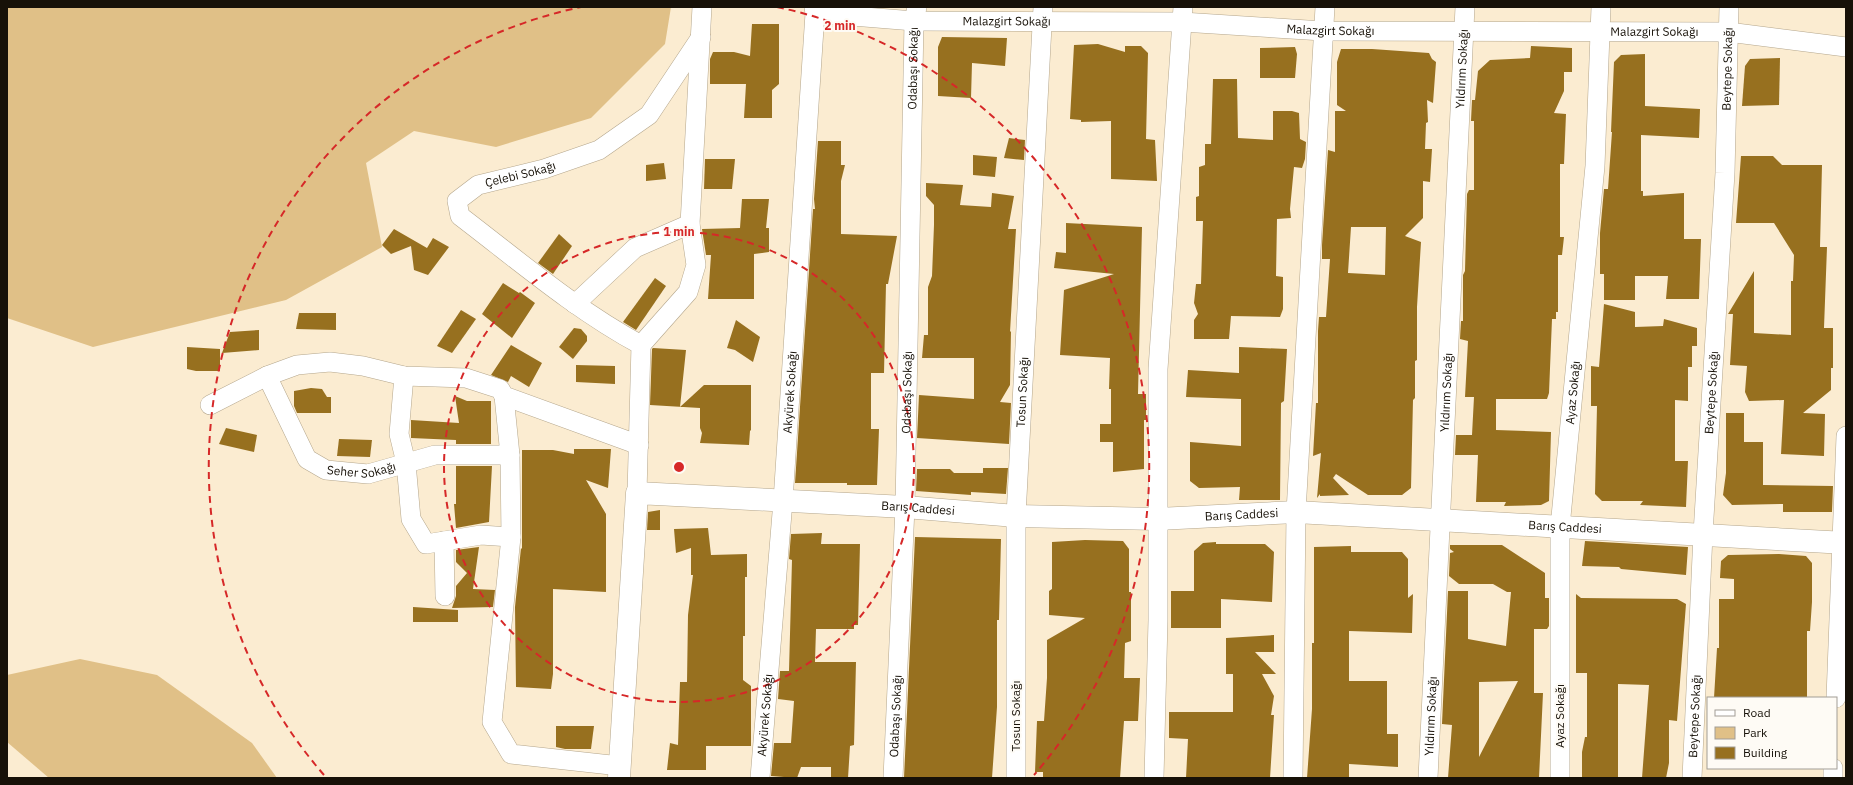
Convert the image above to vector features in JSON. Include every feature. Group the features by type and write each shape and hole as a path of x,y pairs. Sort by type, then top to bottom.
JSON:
{"street":[{"name":"Çelebi Sokağı","path":"700,37 649,115 599,150 544,169 478,184 457,200 460,216 575,304 610,328 642,345 688,292 696,265 690,224 702,7"},
{"path":"1293,778 1296,512 1325,7"},
{"name":"Yıldırım Sokağı","path":"1428,778 1465,7"},
{"name":"Ayaz Sokağı","path":"1560,778 1560,527 1595,166 1601,7"},
{"name":"Beytepe Sokağı","path":"1692,778 1703,534 1725,166 1729,7"},
{"name":"Malazgirt Sokağı","path":"815,10 915,14 1182,15 1323,31 1600,33 1728,32 1846,47"},
{"name":"Akyürek Sokağı","path":"760,778 783,501 815,10"},
{"name":"Odabaşı Sokağı","path":"894,778 905,507 915,14"},
{"name":"Tosun Sokağı","path":"1016,778 1016,516 1043,15"},
{"path":"1154,778 1158,620 1158,369 1182,15"},
{"path":"575,304 635,248 690,224"},
{"path":"210,405 267,376 297,365 330,362 363,366 404,376 466,378 500,389 504,396 510,454 511,537 492,722 511,754 620,772 637,493 642,345"},
{"name":"Seher Sokağı","path":"267,376 308,459 326,470 368,474 435,455 510,454"},
{"path":"404,376 399,434 406,463 412,520 426,544 481,534 511,537"},
{"path":"504,396 638,445"},
{"path":"1836,697 1844,543 1846,436"},
{"name":"Barış Caddesi","path":"637,493 905,507 1016,516 1158,519 1296,512 1844,543"},
{"path":"444,541 445,596"}],"green space":[{"path":"7,7 671,7 665,44 591,118 496,147 414,131 366,163 382,247 286,300 93,347 7,318"},
{"path":"80,659 157,675 252,743 277,778 49,778 7,742 7,675"}],"building":[{"path":"752,24 779,24 779,84 772,90 772,118 744,118 746,84 710,84 710,59 713,52 734,52 750,56"},
{"path":"942,37 1007,38 1005,66 972,63 971,98 938,96 938,47"},
{"path":"1098,44 1125,52 1125,46 1141,46 1148,53 1146,139 1155,140 1157,181 1111,179 1111,121 1081,122 1081,120 1070,119 1074,45"},
{"path":"1531,46 1572,48 1572,72 1564,72 1564,91 1554,113 1566,114 1564,164 1560,164 1560,237 1564,237 1562,255 1558,255 1558,312 1556,312 1556,319 1552,319 1549,393 1547,399 1496,399 1496,430 1551,432 1549,501 1541,505 1504,506 1506,502 1476,502 1478,455 1455,455 1456,435 1472,435 1474,397 1465,397 1468,341 1460,339 1461,321 1463,321 1463,275 1465,271 1467,194 1469,190 1474,190 1474,121 1471,121 1472,100 1475,100 1478,71 1490,60 1530,58"},
{"path":"1295,47 1297,54 1295,78 1260,78 1260,48"},
{"path":"1341,49 1372,49 1429,53 1432,59 1436,62 1433,103 1427,100 1428,122 1426,123 1425,149 1432,149 1430,182 1423,181 1423,218 1405,236 1421,242 1417,307 1417,360 1415,361 1415,398 1413,400 1411,488 1402,495 1368,495 1336,474 1333,478 1349,495 1320,496 1320,494 1317,498 1321,453 1313,456 1316,403 1318,403 1318,331 1319,317 1326,317 1330,259 1322,259 1328,150 1335,152 1335,111 1346,111 1337,105 1337,62","holes":["1351,227 1386,227 1385,275 1348,273"]},
{"path":"1645,54 1645,106 1700,109 1699,138 1641,135 1641,191 1643,191 1643,196 1684,193 1684,239 1701,239 1699,299 1666,299 1668,276 1635,276 1635,300 1604,300 1604,274 1600,274 1600,233 1604,189 1608,189 1612,132 1614,62 1621,55"},
{"path":"1780,58 1779,105 1742,106 1745,66 1750,59"},
{"path":"1213,79 1237,79 1238,138 1273,140 1273,111 1292,111 1299,113 1300,139 1306,142 1305,159 1302,168 1294,167 1290,209 1291,218 1277,219 1276,276 1283,277 1283,309 1280,317 1231,316 1229,339 1194,339 1194,320 1198,314 1194,303 1196,284 1201,284 1203,221 1196,221 1196,197 1199,196 1199,167 1205,165 1205,144 1211,144"},
{"path":"1009,138 1025,140 1024,160 1004,158"},
{"path":"818,141 841,141 841,165 845,165 841,181 841,234 897,236 888,284 886,284 884,373 871,373 871,429 879,429 877,485 847,485 847,483 795,483 813,209 815,209 814,199"},
{"path":"973,155 997,157 995,177 973,175"},
{"path":"1741,156 1773,156 1782,165 1822,165 1820,247 1827,247 1824,328 1833,328 1833,368 1831,368 1831,390 1803,413 1825,414 1824,456 1781,454 1784,400 1749,401 1745,392 1747,366 1730,365 1733,314 1728,314 1754,271 1754,333 1791,335 1791,281 1793,281 1794,255 1774,223 1736,223"},
{"path":"705,159 735,159 732,189 704,189"},
{"path":"664,163 666,179 646,181 646,165"},
{"path":"926,183 963,185 960,205 991,207 992,193 1014,196 1008,229 1016,229 1010,332 1011,331 1010,385 1000,402 1011,403 1009,444 917,438 919,395 974,399 974,358 922,358 924,335 928,335 928,287 932,276 934,225 934,205 926,196"},
{"path":"742,199 769,199 766,228 769,228 769,252 754,254 754,299 708,299 711,255 706,255 702,229 740,228"},
{"path":"1066,223 1142,227 1138,394 1146,394 1146,420 1144,420 1144,469 1113,472 1113,442 1100,442 1100,424 1111,424 1111,389 1109,389 1110,358 1060,355 1064,290 1114,274 1054,268 1056,252 1066,253"},
{"path":"394,229 427,248 433,238 449,247 428,275 414,270 411,246 391,254 382,245"},
{"path":"559,234 572,246 553,274 538,263"},
{"path":"655,278 666,286 636,330 623,322"},
{"path":"503,283 519,293 520,292 535,303 512,338 482,314"},
{"path":"1604,304 1635,312 1635,327 1663,326 1664,319 1697,328 1697,346 1692,346 1692,367 1688,367 1688,401 1675,400 1675,461 1688,461 1686,507 1640,505 1643,501 1602,501 1595,494 1597,406 1591,406 1591,366 1599,367"},
{"path":"461,310 476,319 452,353 437,346"},
{"path":"299,313 336,313 336,330 296,329"},
{"path":"736,320 760,337 753,362 735,350 727,348"},
{"path":"574,328 581,329 587,336 587,341 573,359 559,347"},
{"path":"259,330 259,350 222,353 230,332"},
{"path":"511,345 542,363 529,387 511,376 508,382 491,375"},
{"path":"187,347 220,349 220,371 196,371 187,369"},
{"path":"1239,347 1287,349 1284,401 1281,403 1280,500 1239,500 1240,487 1199,488 1190,481 1190,442 1241,446 1241,399 1186,397 1188,370 1239,373"},
{"path":"653,348 686,350 680,407 650,405"},
{"path":"576,365 615,366 615,384 576,382"},
{"path":"704,385 751,385 751,430 749,445 700,443 702,433 700,428 700,408 680,407"},
{"path":"311,388 322,389 327,397 331,397 331,413 297,413 294,406 294,391"},
{"path":"455,396 467,401 491,401 491,444 456,444 456,440 411,438 411,420 459,423"},
{"path":"1726,413 1744,413 1744,442 1763,442 1763,485 1833,486 1832,512 1783,512 1783,504 1732,505 1723,495 1726,473"},
{"path":"226,428 257,435 254,452 219,444"},
{"path":"339,439 372,440 370,457 337,456"},
{"path":"574,449 611,449 608,488 586,480 606,514 606,592 553,589 553,674 551,689 516,687 515,607 521,548 522,549 522,450 553,450 574,454"},
{"path":"456,466 492,466 489,522 456,528 454,504 456,504"},
{"path":"983,468 1008,468 1006,494 971,492 971,495 916,491 917,469 950,469 954,473 983,473"},
{"path":"660,510 660,530 647,530 648,512"},
{"path":"708,528 711,555 747,554 747,577 745,577 745,636 743,636 743,680 751,686 751,746 706,746 706,770 667,770 670,743 678,745 680,682 687,682 688,615 693,575 691,575 691,548 676,553 674,529"},
{"path":"822,533 821,544 860,544 858,625 854,625 854,629 816,629 815,662 856,662 854,745 850,746 848,778 831,778 831,767 801,767 797,778 771,776 774,743 791,743 794,701 778,699 780,671 789,671 792,560 789,559 791,534"},
{"path":"915,537 1001,539 999,620 997,620 997,707 992,778 904,778"},
{"path":"1085,540 1123,541 1129,549 1131,641 1125,643 1124,678 1140,678 1138,721 1124,721 1120,778 1043,778 1043,772 1035,772 1037,721 1044,721 1047,678 1047,640 1085,618 1049,615 1049,591 1052,589 1052,542"},
{"path":"1585,541 1688,547 1686,575 1621,569 1619,567 1582,566"},
{"path":"1216,542 1216,544 1265,544 1274,552 1272,602 1221,599 1221,628 1171,628 1171,591 1194,591 1194,551 1203,543"},
{"path":"1450,545 1502,545 1545,573 1545,598 1549,598 1549,626 1547,629 1534,629 1534,693 1543,693 1539,778 1448,778 1452,725 1442,724 1448,591 1468,591 1468,639 1506,646 1511,592 1507,592 1493,584 1459,584 1449,576 1450,553 1454,552 1450,549","holes":["1518,681 1479,757 1479,682"]},
{"path":"1351,546 1351,552 1402,552 1408,559 1408,598 1413,594 1412,633 1349,631 1349,681 1387,681 1387,734 1398,734 1398,767 1349,764 1349,778 1307,778 1312,709 1312,643 1314,643 1314,547"},
{"path":"479,547 473,589 495,590 493,607 452,608 456,596 456,586 467,573 456,562 456,550"},
{"path":"1779,554 1806,556 1812,563 1810,631 1807,631 1807,697 1714,697 1717,648 1719,648 1719,599 1734,599 1734,579 1720,578 1721,561 1728,555"},
{"path":"1576,594 1581,598 1677,599 1686,604 1677,721 1669,720 1669,763 1666,778 1642,778 1649,685 1618,684 1618,778 1582,778 1582,752 1585,737 1587,737 1587,673 1576,673"},
{"path":"413,607 458,610 458,622 413,622"},
{"path":"1274,635 1274,652 1255,652 1276,674 1262,674 1274,696 1271,715 1274,715 1270,778 1186,778 1188,739 1169,738 1169,712 1233,712 1233,674 1226,674 1226,638"},
{"path":"556,726 594,726 591,749 565,749 556,747"}]}
